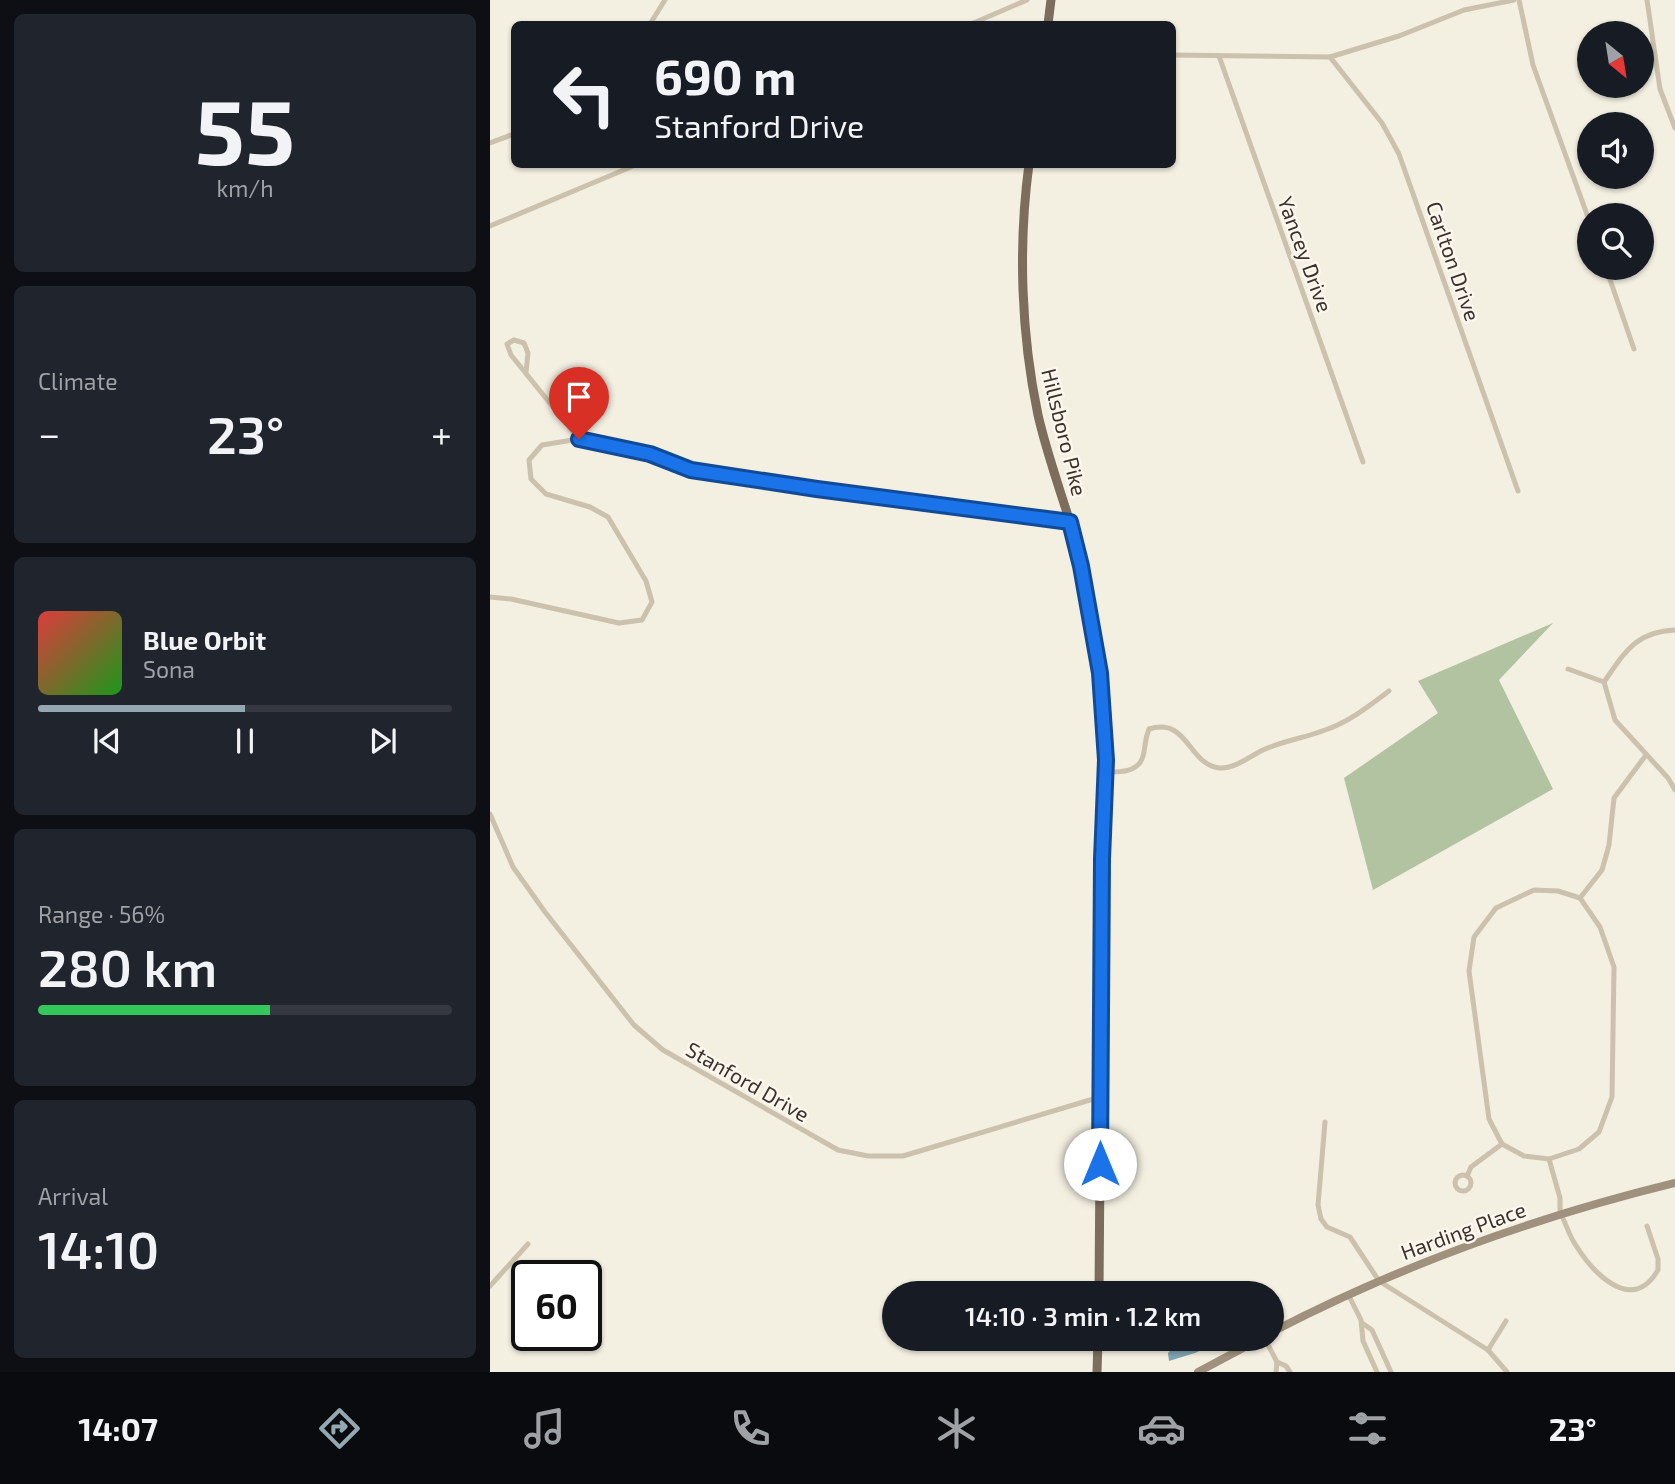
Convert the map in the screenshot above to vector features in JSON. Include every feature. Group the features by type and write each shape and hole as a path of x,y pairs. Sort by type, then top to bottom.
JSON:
{"main road":[{"path":"1048,21 1052,0"},
{"name":"Hillsboro Pike","path":"1029,168 1023,234 1031,374 1048,454 1081,566 1100,673 1105,772 1099,1281"},
{"name":"Harding Place","path":"1284,1326 1379,1282 1503,1233 1675,1183"},
{"path":"1097,1351 1097,1372"},
{"path":"1198,1372 1210,1369 1241,1351"},
{"path":"1097,1358 1103,1372"}],"street":[{"path":"652,21 665,0"},
{"path":"978,21 1027,0"},
{"path":"1176,55 1330,57 1399,36 1464,9 1517,0 1533,65 1583,203"},
{"path":"1647,0 1660,89 1675,128"},
{"name":"Yancey Drive","path":"1219,56 1363,463"},
{"name":"Carlton Drive","path":"1330,57 1382,123 1399,154 1518,491"},
{"path":"490,143 511,135"},
{"path":"490,226 628,168"},
{"path":"1610,280 1634,349"},
{"path":"526,372 528,353 524,343 514,340 508,344 511,355 579,439"},
{"path":"490,597 511,599 619,623 642,620 652,602 646,582 608,517 590,507 546,494 531,479 529,460 542,445 579,439 650,454 691,470 1070,522"},
{"path":"1604,682 1630,646 1660,631 1675,630"},
{"path":"1568,669 1604,682"},
{"path":"1604,682 1615,720 1668,778 1675,790"},
{"path":"1105,772 1127,772 1138,765 1143,758 1144,741 1149,729 1159,726 1169,726 1180,734 1206,763 1217,768 1228,768 1265,749 1345,722 1389,691"},
{"path":"1580,898 1602,870 1609,845 1614,798 1646,755"},
{"name":"Stanford Drive","path":"490,814 513,867 634,1025 663,1050 838,1150 868,1156 903,1156 1100,1097"},
{"path":"1534,890 1558,891 1580,898 1600,927 1614,967 1612,1097 1599,1132 1579,1149 1549,1159 1524,1156 1502,1144 1489,1119 1469,971 1474,937 1496,908 1534,890"},
{"path":"1325,1122 1318,1205 1321,1219 1327,1227 1350,1237 1379,1282 1488,1350 1507,1372"},
{"path":"1467,1176 1471,1167 1502,1144"},
{"path":"1549,1159 1560,1198 1561,1214 1576,1246 1598,1274 1612,1284 1630,1290 1645,1286 1658,1270 1658,1259 1647,1226"},
{"path":"490,1286 528,1244"},
{"path":"1349,1296 1362,1322 1363,1341 1377,1372"},
{"path":"1488,1350 1506,1321"},
{"path":"1362,1322 1372,1329 1391,1372"},
{"path":"1270,1351 1277,1362 1286,1366 1290,1372"},
{"path":"1276,1372 1277,1362"}],"green space":[{"path":"1553,623 1499,680 1553,789 1373,890 1344,778 1438,713 1418,681"}],"water":[{"path":"1170,1351 1199,1351 1169,1361"}],"route":[{"path":"579,439 650,454 691,470 1070,522 1081,566 1100,673 1106,760 1102,859 1100,1164"}]}
